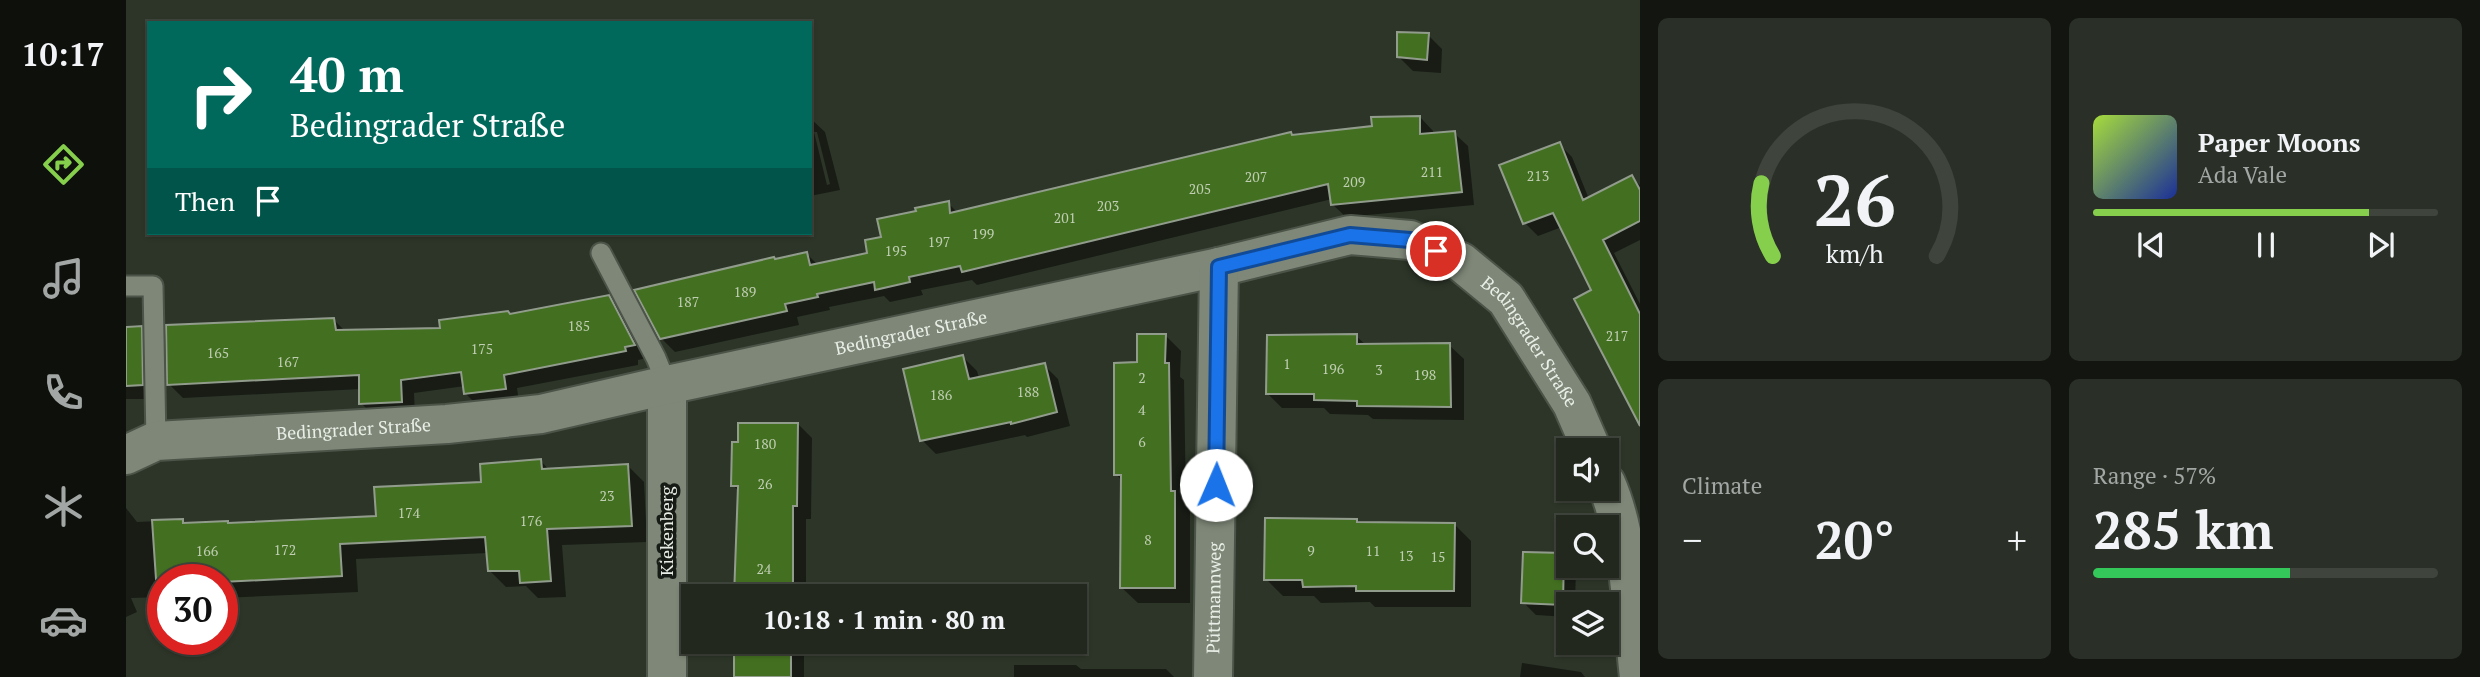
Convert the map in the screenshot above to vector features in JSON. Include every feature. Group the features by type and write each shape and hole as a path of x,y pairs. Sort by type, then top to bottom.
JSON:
{"street":[{"name":"Bedingrader Straße","path":"141,448 541,414 1219,267 1350,235 1410,240 1461,262 1506,299 1572,404 1587,438"},
{"name":"Püttmannweg","path":"1213,677 1219,267"},
{"name":"Kiekenberg","path":"667,385 667,677"},
{"path":"1613,501 1625,552 1639,677"}],"lane":[{"path":"601,254 656,358 667,385"},
{"path":"126,286 153,286 141,448"}],"building":[{"path":"1397,32 1429,33 1427,60 1397,57"},
{"path":"1420,116 1420,134 1455,131 1462,192 1331,205 1328,184 962,272 960,266 909,277 910,282 875,290 874,282 817,294 818,297 785,304 787,311 660,339 634,290 774,257 775,259 807,252 810,265 867,253 865,240 881,237 877,219 916,211 915,208 949,201 950,213 1291,132 1292,135 1372,126 1371,117"},
{"path":"1560,142 1583,200 1632,175 1640,190 1640,221 1603,240 1640,314 1640,426 1574,299 1591,290 1553,213 1523,224 1499,165"},
{"path":"609,295 635,345 625,347 626,351 504,375 506,389 464,394 461,372 401,380 402,402 359,404 359,375 167,385 166,325 334,318 336,330 440,328 439,320 508,311 510,314"},
{"path":"142,326 143,385 126,386 126,327"},
{"path":"1137,334 1166,334 1171,491 1175,491 1175,588 1120,588 1121,475 1114,475 1114,363 1137,362"},
{"path":"1357,334 1357,344 1450,343 1451,407 1357,406 1357,401 1314,400 1314,394 1266,394 1267,335"},
{"path":"963,355 969,379 1045,363 1057,412 1011,424 920,441 903,369"},
{"path":"738,423 798,423 797,506 793,506 793,584 734,584 738,486 731,486 732,442 738,442"},
{"path":"541,459 542,469 628,464 632,526 547,529 551,581 520,583 519,571 488,571 485,537 340,544 342,576 238,581 238,564 155,564 152,520 183,519 183,523 228,523 376,516 374,487 481,482 480,464"},
{"path":"1265,518 1455,523 1454,591 1356,591 1356,586 1303,587 1302,580 1264,580"},
{"path":"1523,552 1556,553 1556,578 1564,578 1563,592 1556,592 1556,605 1521,603"},
{"path":"734,654 791,654 791,677 734,677"}],"route":[{"path":"1216,485 1219,267 1350,235 1410,240 1436,251"}]}
